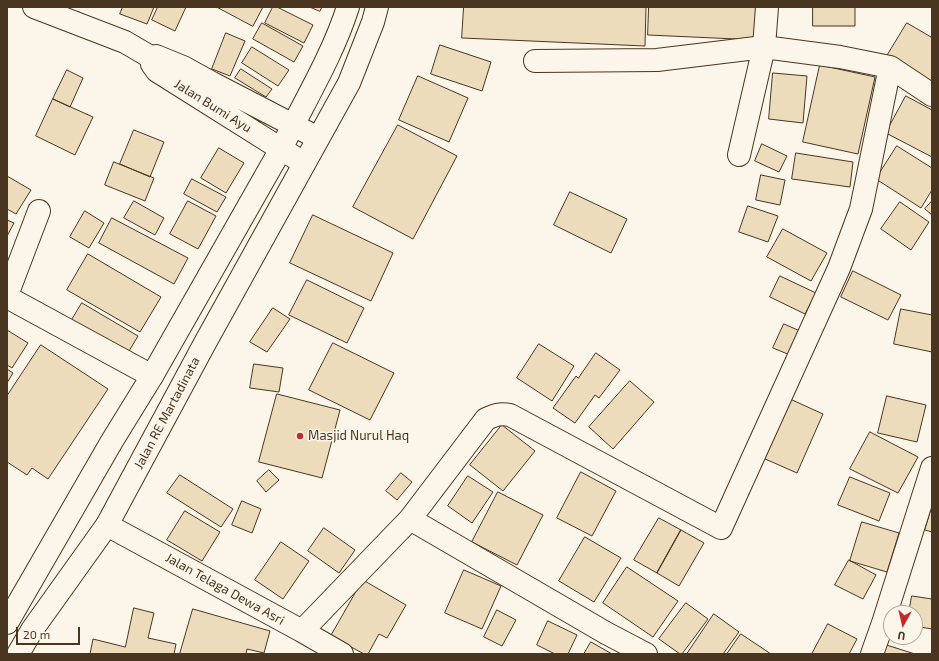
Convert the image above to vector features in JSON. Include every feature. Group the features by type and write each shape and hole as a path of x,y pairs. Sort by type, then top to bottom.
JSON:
{"main road":[{"path":"34,7 125,42 155,58 183,67 292,126 318,138"},
{"path":"7,623 152,376 281,150 292,126 309,96 343,23 348,7"},
{"name":"Jalan RE Martadinata","path":"18,654 32,630 107,524 348,83 373,22 377,7"},
{"path":"739,155 764,47 767,7"},
{"path":"535,60 657,60 764,47 840,57 890,67 932,95"},
{"name":"Jalan Bumi Ayu","path":"155,58 152,64 157,71 281,150"},
{"path":"302,631 410,519 486,419 501,413 510,415 721,528 839,268 861,209 890,67"},
{"path":"281,150 304,163"},
{"path":"39,211 7,296 152,376"},
{"path":"872,654 932,468"},
{"path":"410,519 606,633 646,654"},
{"name":"Jalan Telaga Dewa Asri","path":"107,524 342,654"}],"building":[{"path":"123,7 154,7 147,24 120,14"},
{"path":"158,7 186,7 175,31 152,20"},
{"path":"217,7 263,7 253,26"},
{"path":"273,7 277,7 313,25 304,43 265,23"},
{"path":"310,7 322,7 320,11"},
{"path":"464,7 646,7 645,46 462,38"},
{"path":"649,7 760,7 758,40 648,35"},
{"path":"813,7 855,7 855,26 813,26"},
{"path":"262,23 303,46 294,62 253,39"},
{"path":"907,23 931,37 932,35 932,82 887,56"},
{"path":"226,33 245,41 230,76 212,69"},
{"path":"440,45 491,62 482,91 431,74"},
{"path":"252,47 289,70 278,86 242,63"},
{"path":"820,65 875,77 858,154 803,142"},
{"path":"241,69 272,89 266,97 235,78"},
{"path":"67,70 83,78 70,107 53,99"},
{"path":"773,73 807,76 803,123 769,119"},
{"path":"418,76 468,98 449,142 399,120"},
{"path":"906,96 932,110 932,157 886,133"},
{"path":"53,99 93,117 75,155 36,136"},
{"path":"398,125 457,156 413,239 353,207"},
{"path":"134,130 164,142 150,177 120,164"},
{"path":"762,144 787,156 779,172 755,161"},
{"path":"897,146 932,168 932,190 921,208 876,179"},
{"path":"219,148 244,163 226,193 201,178"},
{"path":"796,153 853,162 850,187 792,179"},
{"path":"114,162 154,178 145,201 105,185"},
{"path":"761,175 785,180 780,205 756,200"},
{"path":"7,176 31,190 16,214 7,209"},
{"path":"192,179 226,197 217,212 184,194"},
{"path":"570,192 627,219 611,253 554,225"},
{"path":"134,201 164,218 155,235 124,218"},
{"path":"188,201 216,216 198,249 170,234"},
{"path":"932,201 932,215 925,209"},
{"path":"900,202 929,222 911,250 881,229"},
{"path":"748,206 778,216 768,242 739,232"},
{"path":"85,211 104,223 89,248 70,237"},
{"path":"313,215 393,253 371,301 290,263"},
{"path":"112,218 188,258 174,284 99,243"},
{"path":"7,220 14,223 7,236"},
{"path":"783,229 827,253 811,281 767,257"},
{"path":"88,254 161,297 140,332 67,290"},
{"path":"853,271 901,295 888,320 841,297"},
{"path":"780,276 816,293 805,314 770,297"},
{"path":"307,280 364,308 347,343 289,315"},
{"path":"82,303 138,336 126,356 70,323"},
{"path":"273,308 290,319 267,352 250,342"},
{"path":"901,309 932,315 932,352 894,344"},
{"path":"784,324 800,331 790,355 773,348"},
{"path":"7,330 28,343 12,368 7,365"},
{"path":"333,343 394,373 370,420 309,390"},
{"path":"539,344 574,366 552,401 517,378"},
{"path":"41,345 108,389 48,479 32,468 27,475 7,462 7,396"},
{"path":"596,353 620,370 599,398 595,395 575,423 553,408 576,376 578,378"},
{"path":"254,364 283,368 279,392 250,388"},
{"path":"7,369 13,373 7,383"},
{"path":"630,381 654,402 613,449 589,427"},
{"name":"Masjid Nurul Haq","path":"277,394 340,410 322,478 259,462"},
{"path":"887,396 926,405 917,442 878,433"},
{"path":"790,399 823,414 797,473 763,458"},
{"path":"502,425 535,451 503,491 470,465"},
{"path":"870,432 918,457 898,493 850,469"},
{"path":"269,470 279,480 266,492 257,481"},
{"path":"581,472 616,491 592,536 557,518"},
{"path":"401,473 412,482 397,500 386,491"},
{"path":"180,475 233,509 221,527 167,493"},
{"path":"468,476 493,492 472,523 448,506"},
{"path":"850,477 890,493 879,521 838,505"},
{"path":"498,492 543,515 517,565 472,542"},
{"path":"242,501 261,509 252,533 232,525"},
{"path":"932,510 932,532 925,530"},
{"path":"185,511 220,532 202,561 167,540"},
{"path":"659,518 681,530 657,573 634,560"},
{"path":"862,522 899,533 887,572 850,561"},
{"path":"324,528 355,550 339,573 308,551"},
{"path":"681,530 704,543 679,586 657,573"},
{"path":"585,537 621,558 594,602 559,581"},
{"path":"281,542 309,561 283,599 255,580"},
{"path":"849,560 876,575 863,599 835,585"},
{"path":"627,567 678,601 653,637 603,603"},
{"path":"464,570 501,586 482,629 445,613"},
{"path":"363,580 406,605 387,638 379,634 368,654 364,654 331,636"},
{"path":"912,596 932,599 932,629 923,627 923,605 910,605"},
{"path":"686,603 708,619 682,654 680,654 659,639"},
{"path":"134,608 154,613 148,638 176,644 174,654 90,654 93,639 125,647"},
{"path":"193,609 270,631 264,653 247,649 246,654 180,654"},
{"path":"497,610 516,620 502,646 484,637"},
{"path":"714,614 739,632 723,654 687,654"},
{"path":"548,621 577,635 568,654 555,654 537,645"},
{"path":"828,624 857,639 849,654 812,654"},
{"path":"741,634 771,654 727,654"},
{"path":"591,642 612,654 584,654"},
{"path":"880,643 915,654 876,654"}],"place":[{"name":"Masjid Nurul Haq","path":"300,436"}]}
